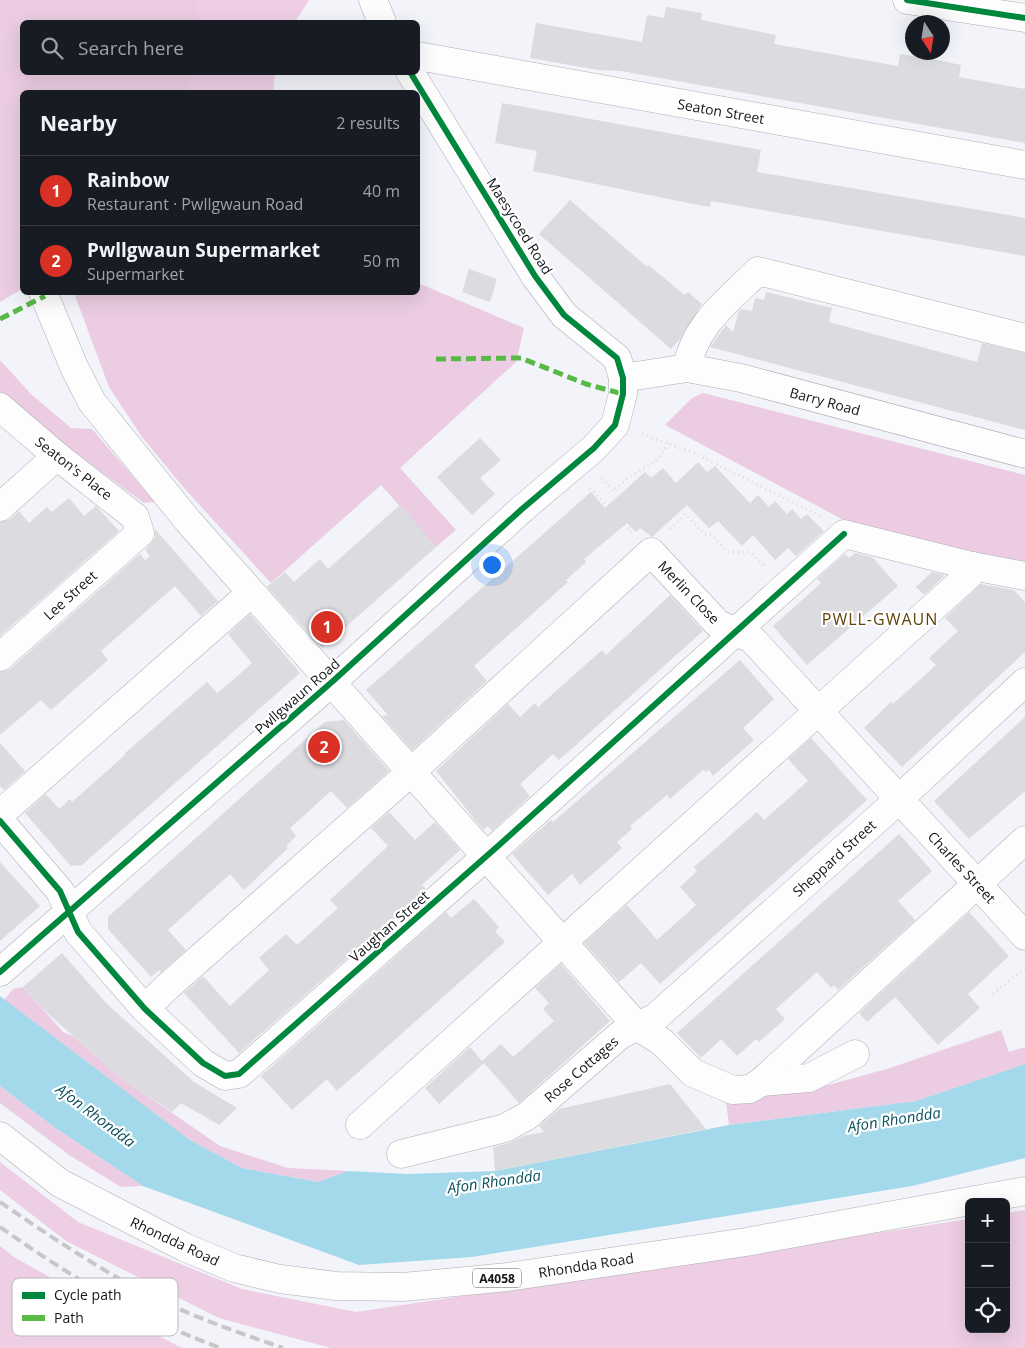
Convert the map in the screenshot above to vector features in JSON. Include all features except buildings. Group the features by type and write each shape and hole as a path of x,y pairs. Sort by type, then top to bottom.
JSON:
{"street":[{"path":"372,0 381,20"},
{"path":"914,0 1025,18"},
{"name":"Seaton Street","path":"420,56 1025,165"},
{"name":"Maesycoed Road","path":"412,75 535,276 564,314 617,358 623,378"},
{"path":"687,368 689,354 700,329 758,271 1025,338"},
{"path":"44,295 74,367 92,402 188,521 637,1026 662,1042 693,1073 733,1090 750,1089 761,1082 1025,840"},
{"name":"Barry Road","path":"623,378 687,368 741,378 1025,454"},
{"path":"616,425 623,394 623,378"},
{"name":"Seaton's Place","path":"0,408 57,456 135,517 140,533"},
{"name":"Pwllgwaun Road","path":"0,972 333,682 522,509 580,476 616,425"},
{"path":"0,507 57,456"},
{"name":"Lee Street","path":"0,657 140,533"},
{"path":"844,534 972,566 1025,576"},
{"name":"Vaughan Street","path":"0,821 60,891 78,932 145,1009 203,1063 225,1076 239,1074 486,857 844,534"},
{"path":"145,1009 167,987 411,772 652,552"},
{"name":"Merlin Close","path":"652,552 718,624 752,639 818,711"},
{"path":"360,1125 969,575 972,566"},
{"path":"0,814 251,593"},
{"name":"Sheppard Street","path":"637,1026 656,1017 898,800 1025,682"},
{"name":"Charles Street","path":"818,711 1025,936"},
{"name":"Rose Cottages","path":"401,1154 505,1128 527,1116 620,1035 637,1026"},
{"path":"761,1082 809,1078 856,1054"},
{"name":"Rhondda Road","path":"0,1136 60,1182 184,1247 234,1268 280,1279 336,1286 403,1287 508,1277 746,1242 1025,1191"}],"path":[{"path":"616,425 696,454 820,516 844,534"},
{"path":"580,476 598,475 613,491 631,476 645,470 664,454 668,443"},
{"path":"580,476 652,552"},
{"path":"993,994 1025,968"}],"shaded area":[{"path":"0,0 218,0 219,20 20,20 20,75 220,75 221,90 20,90 20,290 0,302"},
{"path":"197,0 309,0 296,20 198,20"},
{"path":"190,75 275,75 273,90 186,90"},
{"path":"420,284 524,328 516,362 400,468 456,530 436,547 381,485 271,583 184,488 142,437 109,387 75,295 420,295"},
{"path":"0,360 31,394 71,428 92,429 155,502 144,503 70,449 56,443 0,395"},
{"path":"703,393 1025,475 1025,566 857,527 665,425 692,398"},
{"path":"23,987 63,1032 73,1036 120,1077 220,1146 288,1168 348,1171 318,1182 242,1168 190,1140 4,1000 13,989"},
{"path":"1001,1030 1009,1052 1025,1047 1025,1064 916,1101 729,1125 726,1102 814,1089 890,1068"},
{"path":"0,1086 54,1127 143,1186 121,1187 69,1155 0,1103"},
{"path":"0,1162 78,1222 242,1289 356,1312 965,1220 965,1333 1010,1333 1010,1212 1025,1210 1025,1348 331,1348 219,1318 178,1297 178,1278 140,1278 66,1241 0,1190"},
{"path":"0,1246 14,1257 51,1278 12,1278 12,1336 159,1336 182,1348 0,1348"}],"water":[{"name":"Afon Rhondda","path":"0,996 190,1140 242,1168 318,1182 348,1171 407,1174 495,1171 729,1125 916,1101 1025,1064 1025,1158 912,1186 472,1257 359,1265 143,1186 54,1127 0,1086"}],"railway":[{"path":"0,1202 118,1278"},
{"path":"0,1227 77,1278"},
{"path":"178,1308 209,1322 283,1348"},
{"path":"178,1331 221,1348"}],"marked path":[{"path":"0,319 45,296"},
{"path":"436,359 521,358 586,384 623,394"}],"cycle path":[{"path":"907,0 1025,18"},
{"path":"0,972 333,681 522,509 594,448 615,425 623,394 623,378 617,358 564,315 535,276 412,75"},
{"path":"0,821 60,891 78,932 145,1009 203,1063 225,1076 239,1074 498,846 844,534"}],"place":[{"name":"Rainbow","path":"327,627"},
{"name":"Pwllgwaun Supermarket","path":"324,747"}],"district":[{"name":"PWLL-GWAUN","path":"880,619"}]}
